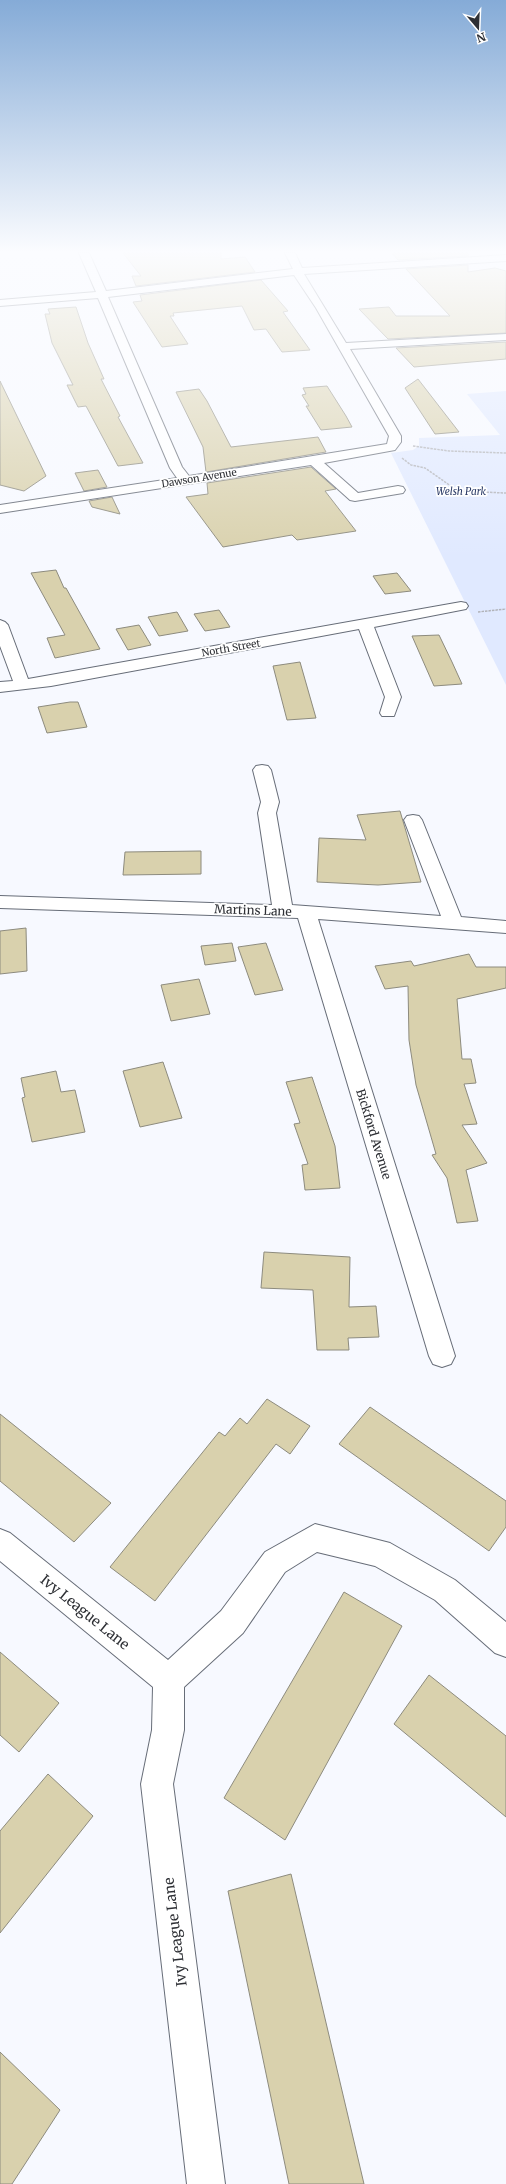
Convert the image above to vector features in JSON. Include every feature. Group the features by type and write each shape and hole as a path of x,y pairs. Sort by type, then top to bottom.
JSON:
{"street":[{"path":"127,355 176,468 185,480"},
{"path":"348,355 395,436 393,445"},
{"name":"Dawson Avenue","path":"0,509 314,461 393,445"},
{"path":"314,461 355,497 398,490"},
{"name":"North Street","path":"0,687 51,680 461,606"},
{"path":"365,624 393,697 388,713"},
{"path":"0,625 22,684"},
{"path":"262,770 270,802 267,813 283,911"},
{"path":"413,820 454,923"},
{"name":"Martins Lane","path":"0,902 306,912 506,927"},
{"name":"Bickford Avenue","path":"306,912 442,1356"},
{"path":"169,1680 232,1622 275,1562 315,1538 380,1553 445,1590 494,1634 506,1642"},
{"name":"Ivy League Lane","path":"0,1543 169,1680 168,1730 156,1784 206,2184"}],"path":[{"path":"393,445 449,452 506,453"},
{"path":"393,445 412,465 425,468 458,491 506,493"},
{"path":"461,606 480,613 506,609"}],"green space":[{"name":"Welsh Park","path":"506,391 506,685 391,453 413,450 419,446 419,438 500,435 467,394"}],"building":[{"path":"58,355 93,355 104,379 101,379 120,416 118,417 143,463 118,466 86,406 78,407 67,385 73,385"},
{"path":"403,355 506,355 506,359 414,367"},
{"path":"418,379 459,432 435,434 405,388"},
{"path":"0,381 46,476 24,491 0,485"},
{"path":"327,386 352,427 321,430 306,406 309,406 302,395 306,394 303,388"},
{"path":"199,389 207,401 231,447 318,437 326,452 206,472 203,447 176,392"},
{"path":"311,467 336,489 325,491 356,531 297,540 292,535 223,547 186,497 208,494 207,483"},
{"path":"98,470 107,487 84,491 75,473"},
{"path":"112,497 120,514 92,507 89,501"},
{"path":"56,570 64,588 66,588 100,649 55,658 47,638 65,635 31,573"},
{"path":"397,573 411,591 385,594 373,576"},
{"path":"219,610 230,627 205,631 194,614"},
{"path":"177,612 188,631 159,636 148,617"},
{"path":"139,625 151,645 128,650 116,629"},
{"path":"439,635 462,684 434,686 412,636"},
{"path":"300,662 316,718 287,720 273,666"},
{"path":"78,702 87,727 47,733 38,707"},
{"path":"400,811 421,882 378,885 317,882 319,838 366,840 357,815"},
{"path":"201,851 201,874 123,875 125,852"},
{"path":"26,928 27,971 0,974 0,931"},
{"path":"232,943 236,961 205,965 201,946"},
{"path":"266,943 283,990 255,995 238,947"},
{"path":"469,954 476,967 506,967 506,988 457,999 462,1059 471,1059 476,1083 464,1084 477,1124 462,1125 487,1163 466,1170 478,1221 457,1223 447,1178 432,1155 436,1154 416,1085 409,1040 408,986 385,989 375,966 411,961 414,966"},
{"path":"199,979 210,1014 171,1021 161,985"},
{"path":"163,1062 182,1118 140,1127 123,1071"},
{"path":"56,1071 61,1092 75,1090 85,1132 32,1142 22,1098 25,1097 21,1078"},
{"path":"312,1077 335,1146 340,1188 305,1190 302,1165 308,1164 294,1124 300,1123 286,1082"},
{"path":"264,1252 350,1257 349,1307 376,1306 379,1337 348,1338 349,1350 317,1350 313,1290 261,1288"},
{"path":"267,1399 310,1426 290,1454 276,1444 155,1601 110,1567 219,1432 225,1436 240,1418 247,1424"},
{"path":"370,1407 506,1501 506,1527 489,1551 339,1444"},
{"path":"0,1414 111,1503 74,1542 0,1481"},
{"path":"344,1592 402,1626 285,1840 224,1798"},
{"path":"0,1652 59,1703 19,1752 0,1735"},
{"path":"429,1675 506,1736 506,1817 394,1724"},
{"path":"48,1774 93,1816 0,1933 0,1831"},
{"path":"291,1874 364,2184 289,2184 228,1891"},
{"path":"0,2052 60,2110 12,2184 0,2184"}]}
